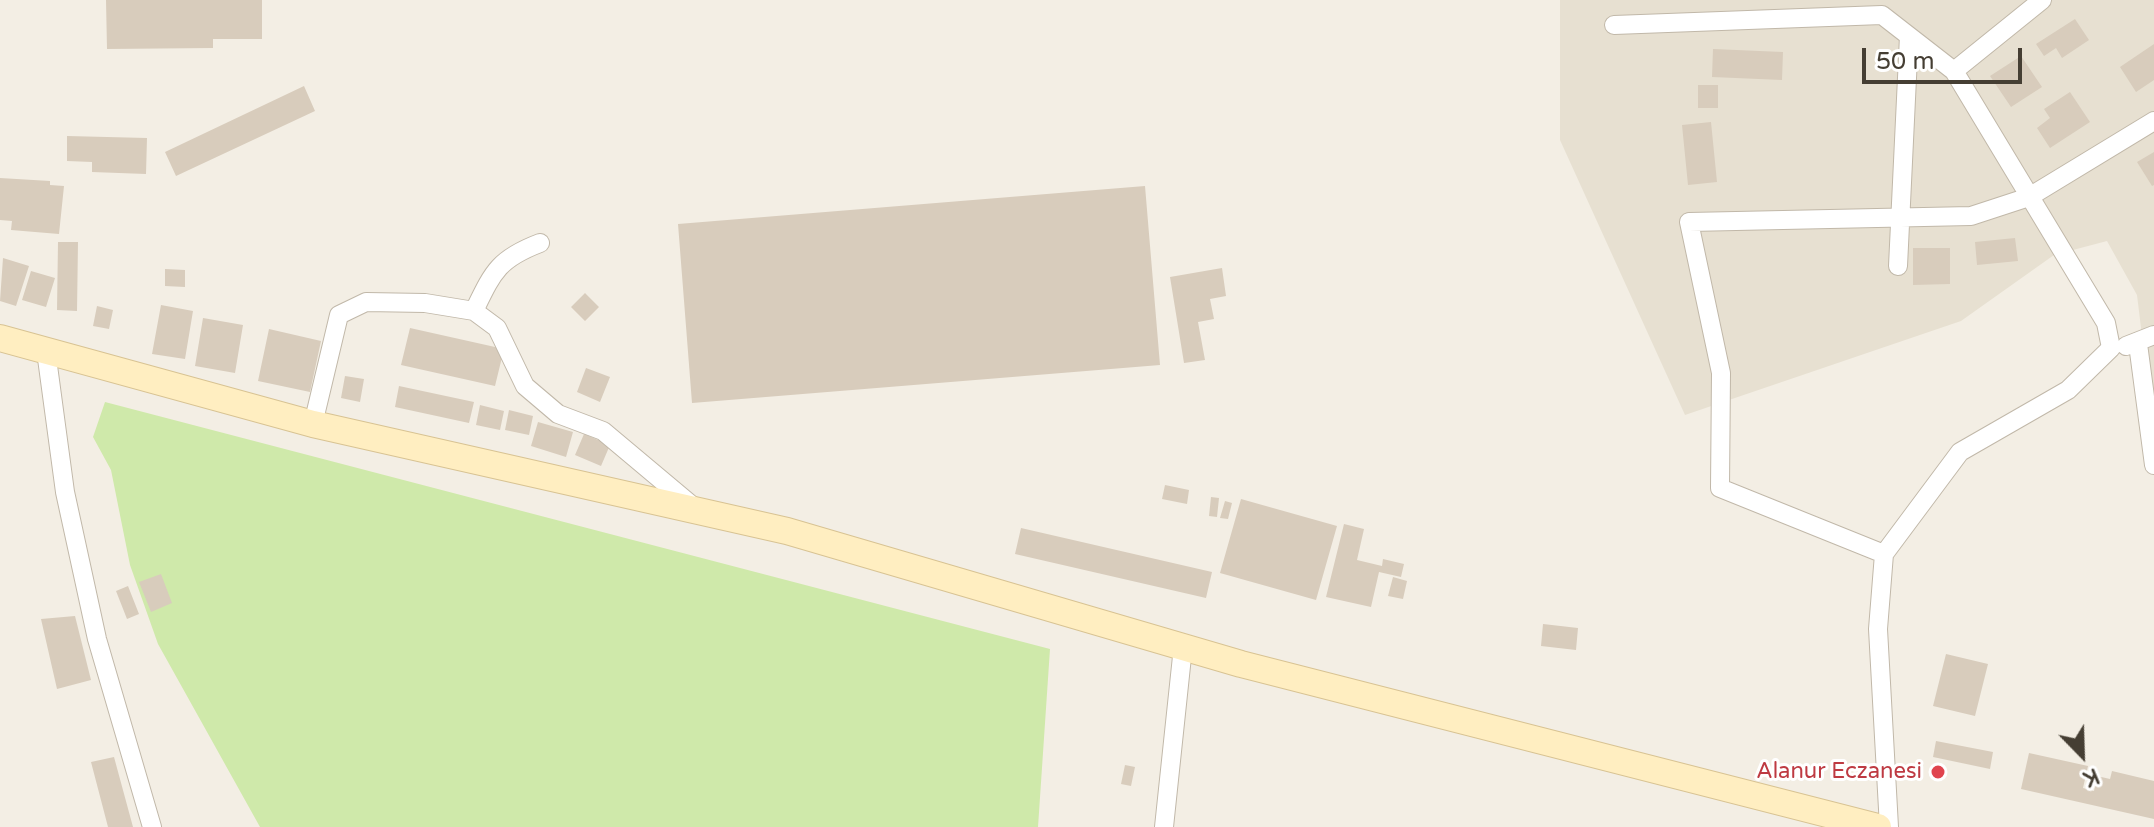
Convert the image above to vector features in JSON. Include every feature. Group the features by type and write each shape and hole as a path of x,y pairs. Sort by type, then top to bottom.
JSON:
{"main road":[{"path":"0,338 313,424 787,531 1183,647 1878,827"}],"street":[{"path":"1954,71 2042,0"},
{"path":"1614,25 1881,8 1909,36 1954,71 2106,323 2111,348"},
{"path":"1898,266 1909,36"},
{"path":"1884,554 1720,488 1721,373 1689,222 1971,216 2029,197 2154,121"},
{"path":"474,311 493,272 511,254 540,243"},
{"path":"313,424 339,315 366,302 425,303 474,311 497,328 525,386 558,414 603,431 644,462 701,514"},
{"path":"1889,827 1878,629 1884,554 1960,452 2068,390 2111,348 2149,343 2154,465"},
{"path":"46,351 65,492 97,639 152,827"},
{"path":"1164,827 1183,647"}],"shaded area":[{"path":"1560,0 2154,0 2154,434 2137,295 2107,241 2054,255 1961,321 1685,415 1560,140"}],"green space":[{"path":"105,402 1050,649 1038,827 260,827 158,644 130,565 111,470 93,437"}],"building":[{"path":"106,0 262,0 262,39 213,39 213,48 107,49"},
{"path":"2075,19 2089,40 2062,58 2056,48 2044,56 2036,44"},
{"path":"2154,44 2154,80 2136,92 2120,67"},
{"path":"1713,49 1783,52 1782,80 1712,77"},
{"path":"2021,56 2042,87 2011,107 1990,76"},
{"path":"1698,85 1718,85 1718,108 1698,108"},
{"path":"304,86 315,111 176,176 165,152"},
{"path":"2070,92 2090,122 2050,148 2037,128 2050,118 2044,109"},
{"path":"1711,122 1717,182 1688,185 1682,125"},
{"path":"67,136 147,138 146,174 92,172 92,162 67,161"},
{"path":"2154,152 2154,185 2152,186 2137,162"},
{"path":"0,178 50,181 50,185 64,186 59,234 11,230 12,221 0,220"},
{"path":"1145,186 1160,365 692,403 678,224"},
{"path":"2015,238 2018,261 1977,265 1975,242"},
{"path":"58,242 78,242 77,311 57,310"},
{"path":"1913,248 1950,248 1950,284 1913,285"},
{"path":"3,258 29,266 16,306 0,301"},
{"path":"1222,268 1226,296 1210,299 1214,319 1198,322 1205,360 1184,363 1170,277"},
{"path":"165,269 185,270 185,287 165,286"},
{"path":"31,271 55,278 46,307 22,300"},
{"path":"585,293 599,307 585,321 571,307"},
{"path":"161,305 193,311 185,359 152,354"},
{"path":"97,306 113,310 109,329 93,326"},
{"path":"203,318 243,325 235,373 195,366"},
{"path":"410,328 504,349 495,386 401,365"},
{"path":"269,329 321,341 310,392 258,381"},
{"path":"586,368 610,377 600,402 577,392"},
{"path":"345,376 364,379 360,402 341,398"},
{"path":"399,386 474,402 469,423 395,407"},
{"path":"480,405 504,411 500,430 476,425"},
{"path":"509,410 533,416 529,435 505,430"},
{"path":"538,422 573,432 566,457 531,446"},
{"path":"584,434 610,445 601,466 575,455"},
{"path":"1165,485 1189,490 1187,504 1162,499"},
{"path":"1211,497 1219,498 1217,517 1209,516"},
{"path":"1241,499 1337,526 1316,600 1220,573"},
{"path":"1225,501 1232,503 1228,519 1220,518"},
{"path":"1344,524 1364,529 1357,560 1382,566 1383,559 1404,564 1401,577 1379,572 1371,607 1326,597"},
{"path":"1021,528 1212,572 1206,598 1015,554"},
{"path":"161,574 172,603 151,612 139,582"},
{"path":"1393,577 1407,581 1403,599 1388,596"},
{"path":"128,586 139,614 127,619 116,591"},
{"path":"75,616 91,680 57,689 41,619"},
{"path":"1543,624 1578,628 1576,650 1541,646"},
{"path":"1946,654 1988,664 1975,716 1933,706"},
{"path":"1936,741 1993,752 1990,769 1933,757"},
{"path":"2029,753 2088,766 2083,788 2094,791 2097,776 2110,779 2112,771 2154,781 2154,819 2021,789"},
{"path":"114,757 133,827 108,827 91,762"},
{"path":"1125,765 1135,767 1131,786 1121,784"}],"place":[{"name":"Alanur Eczanesi","path":"1938,772"}]}
